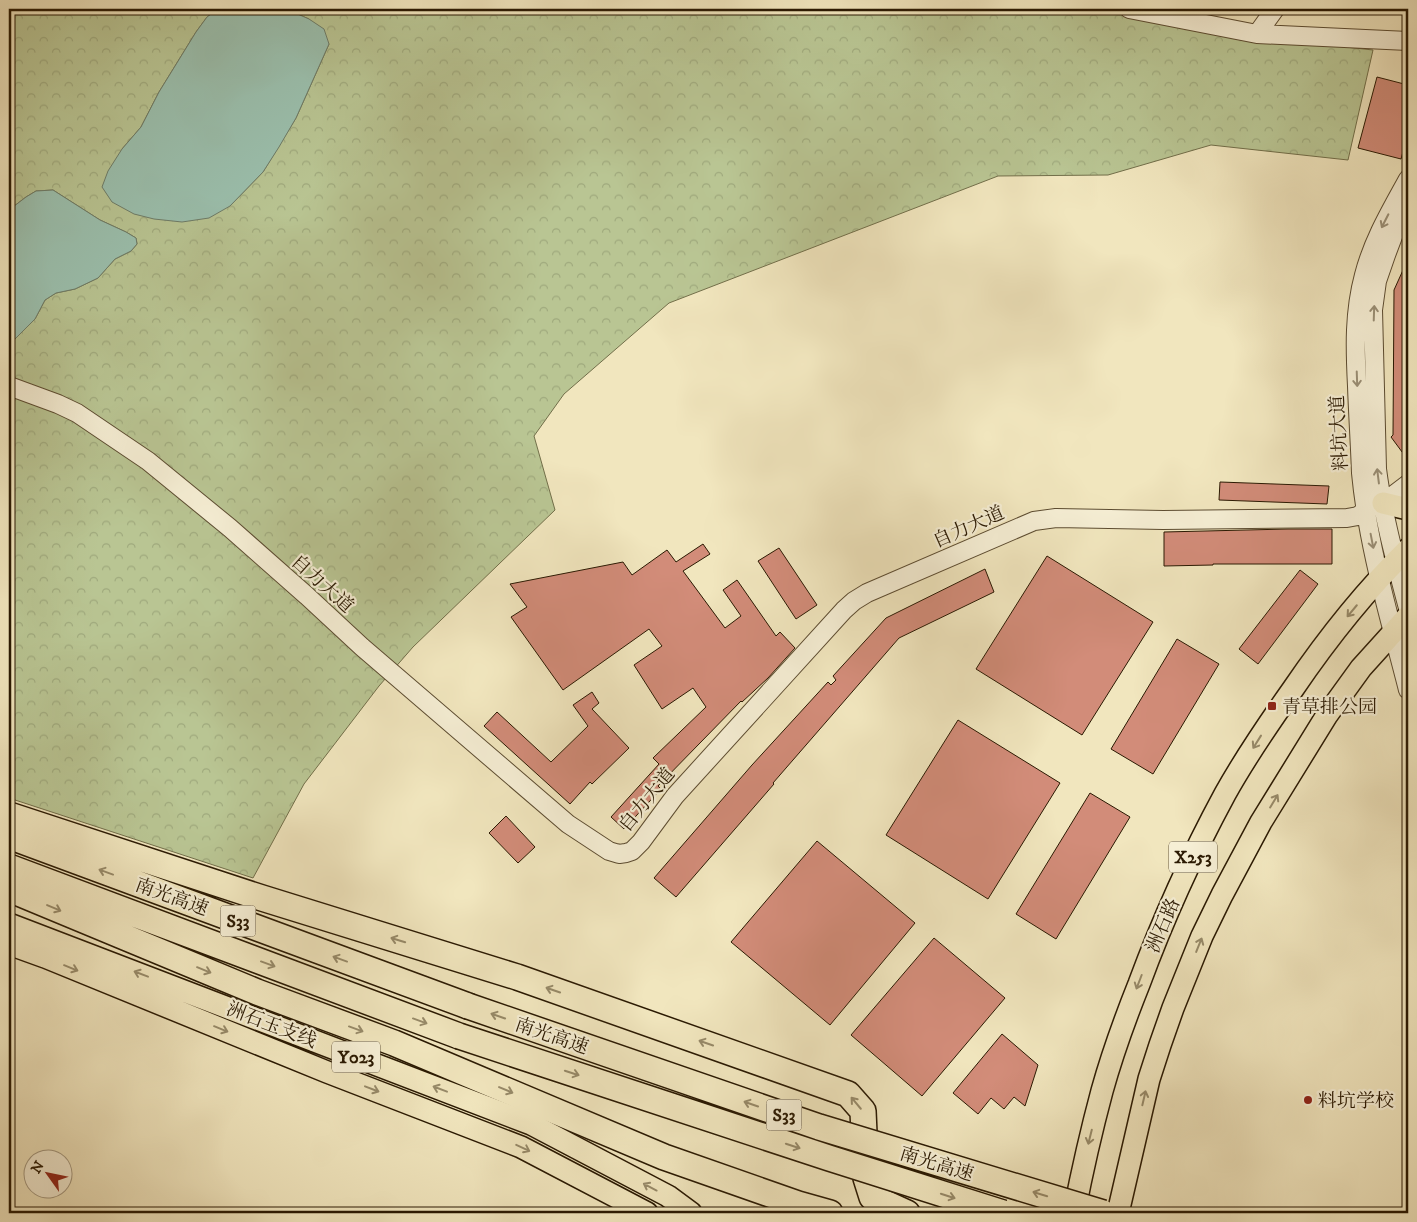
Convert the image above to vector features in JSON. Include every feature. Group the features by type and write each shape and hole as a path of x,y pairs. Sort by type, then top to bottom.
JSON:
{"highway":[{"path":"9,815 262,898 517,977 848,1094 863,1111 866,1178 872,1197 907,1213"},
{"name":"南光高速","path":"9,836 468,1006 819,1127 1103,1213"},
{"name":"南光高速","path":"9,867 459,1036 829,1158 1003,1213"},
{"path":"9,890 257,992 394,1043 664,1157 798,1204 830,1213"}],"main road":[{"path":"1374,506 1408,509"},
{"name":"洲石路","path":"1074,1213 1102,1090 1119,1035 1147,962 1198,846 1226,792 1268,725 1322,647 1379,579 1402,555"},
{"name":"X253","path":"1118,1213 1149,1079 1173,1008 1202,936 1242,856 1280,789 1361,668 1408,616"},
{"name":"洲石玉支线","path":"9,924 531,1124 668,1196 691,1213"},
{"name":"洲石玉支线","path":"9,944 327,1072 521,1147 647,1213"}],"street":[{"path":"1129,9 1257,34 1408,40"},
{"path":"1257,34 1275,9"},
{"name":"料坑大道","path":"1408,179 1381,227 1372,250 1358,302 1356,324 1361,473 1374,506 1402,555 1408,608"},
{"name":"料坑大道","path":"1408,206 1395,231 1377,281 1373,310 1377,469 1374,506 1379,579 1408,690"},
{"name":"自力大道","path":"9,386 77,413 148,461 230,528 362,647 568,824 609,852 618,854 626,854 641,842 675,796 770,690 844,610 867,593 1034,520 1323,519 1358,516 1374,506"},
{"path":"1374,506 1408,484"}],"green space":[{"path":"9,9 35,9 40,11 59,9 218,9 207,17 196,32 159,92 141,127 122,149 230,206 263,172 296,118 329,44 309,19 286,9 1108,9 1143,18 1299,42 1373,50 1348,160 1211,145 1108,175 998,176 669,303 564,394 534,436 555,510 413,647 379,686 304,784 253,878 9,798 9,340 12,341 35,319 45,300 56,293 75,289 98,278 115,259 131,251 137,244 136,238 100,220 53,190 36,191 9,210"}],"shaded area":[{"path":"218,9 286,9 309,19 324,29 329,44 296,118 279,147 263,172 230,206 209,218 182,222 154,219 134,214 112,202 102,187 108,171 122,149 141,127 159,92 196,32 207,17"},
{"path":"53,190 100,220 136,238 137,244 131,251 115,259 98,278 75,289 56,293 45,300 35,319 12,342 9,340 9,210 36,191"}],"building":[{"path":"1377,77 1408,85 1408,133 1401,159 1358,148"},
{"path":"1408,259 1408,460 1391,437 1393,435 1394,290"},
{"path":"1220,482 1329,486 1327,504 1219,500"},
{"path":"1332,529 1332,564 1164,566 1164,532"},
{"path":"703,544 710,554 683,571 725,628 741,616 723,590 737,580 776,636 780,632 795,648 768,678 741,701 658,786 661,789 624,829 611,817 659,764 653,758 706,707 693,688 662,709 634,665 662,646 649,629 563,690 511,617 527,607 510,584 623,562 632,575 667,550 676,562"},
{"path":"779,548 817,605 796,619 758,561"},
{"path":"1047,556 1153,622 1082,735 976,669"},
{"path":"985,569 994,592 899,638 676,897 654,878 752,765 828,682 831,685 836,680 833,676 886,618"},
{"path":"1300,570 1318,584 1258,664 1239,649"},
{"path":"1177,639 1219,664 1153,774 1111,749"},
{"path":"592,692 599,703 592,709 629,748 592,784 590,782 570,804 484,726 497,712 551,762 588,726 573,705"},
{"path":"958,720 1060,783 988,899 886,835"},
{"path":"1090,793 1130,817 1056,939 1016,914"},
{"path":"506,816 535,847 518,863 489,833"},
{"path":"817,841 915,923 830,1025 731,942"},
{"path":"934,938 1005,998 922,1096 851,1035"},
{"path":"1002,1034 1038,1065 1025,1106 1014,1097 1004,1109 991,1098 978,1114 953,1093"}],"place":[{"name":"青草排公园","path":"1272,706"},
{"name":"料坑学校","path":"1308,1100"}]}
